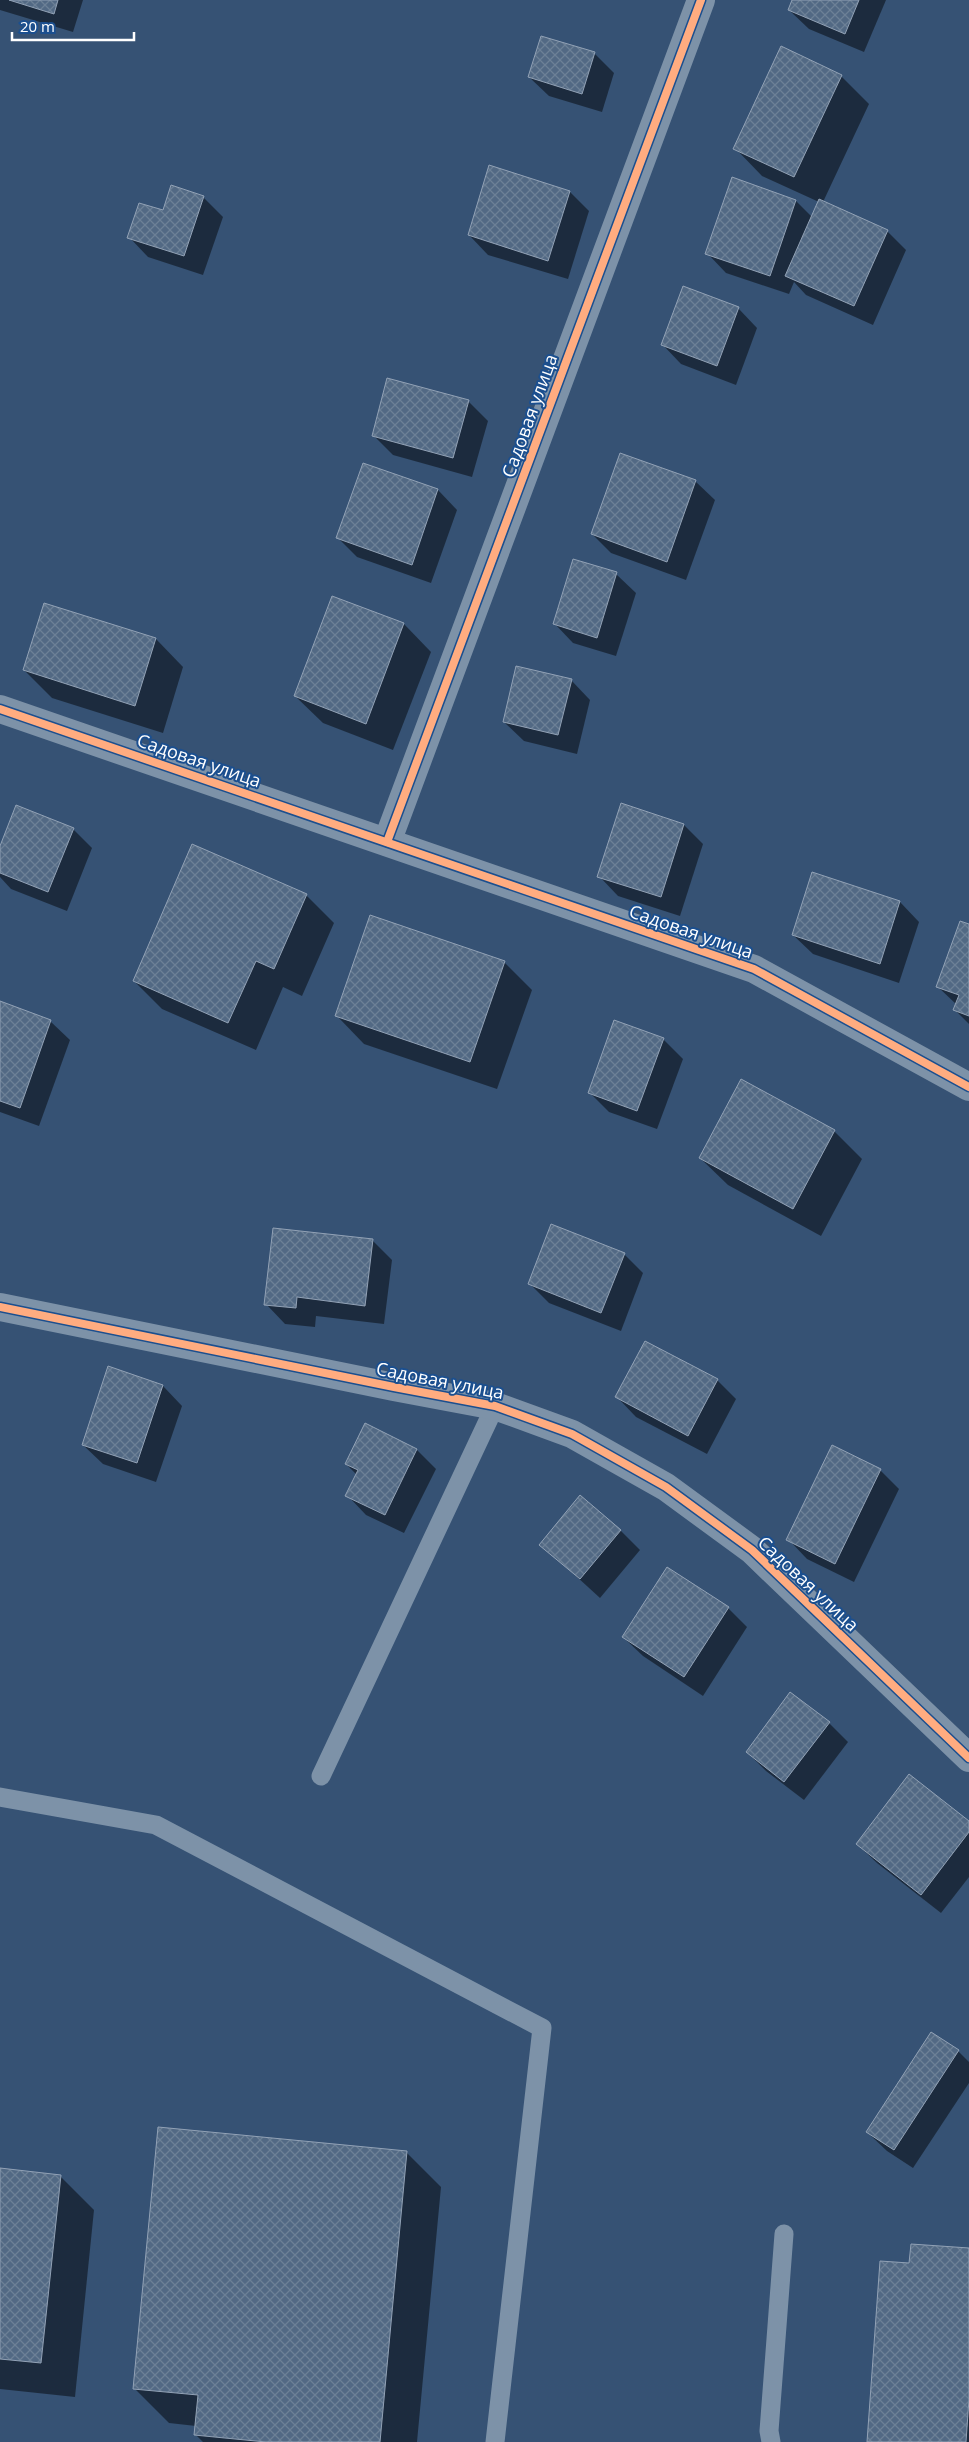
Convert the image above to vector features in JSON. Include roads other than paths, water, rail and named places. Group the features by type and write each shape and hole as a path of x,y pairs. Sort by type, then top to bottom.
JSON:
{"street":[{"name":"Садовая улица","path":"387,842 701,0"},
{"name":"Садовая улица","path":"0,709 754,969 969,1087"},
{"name":"Садовая улица","path":"0,1307 496,1406 572,1434 666,1487 752,1550 969,1758"}],"lane":[{"path":"321,1776 496,1406"},
{"path":"0,1797 156,1825 542,2028 495,2442"},
{"path":"771,2442 769,2431 784,2234"}]}
